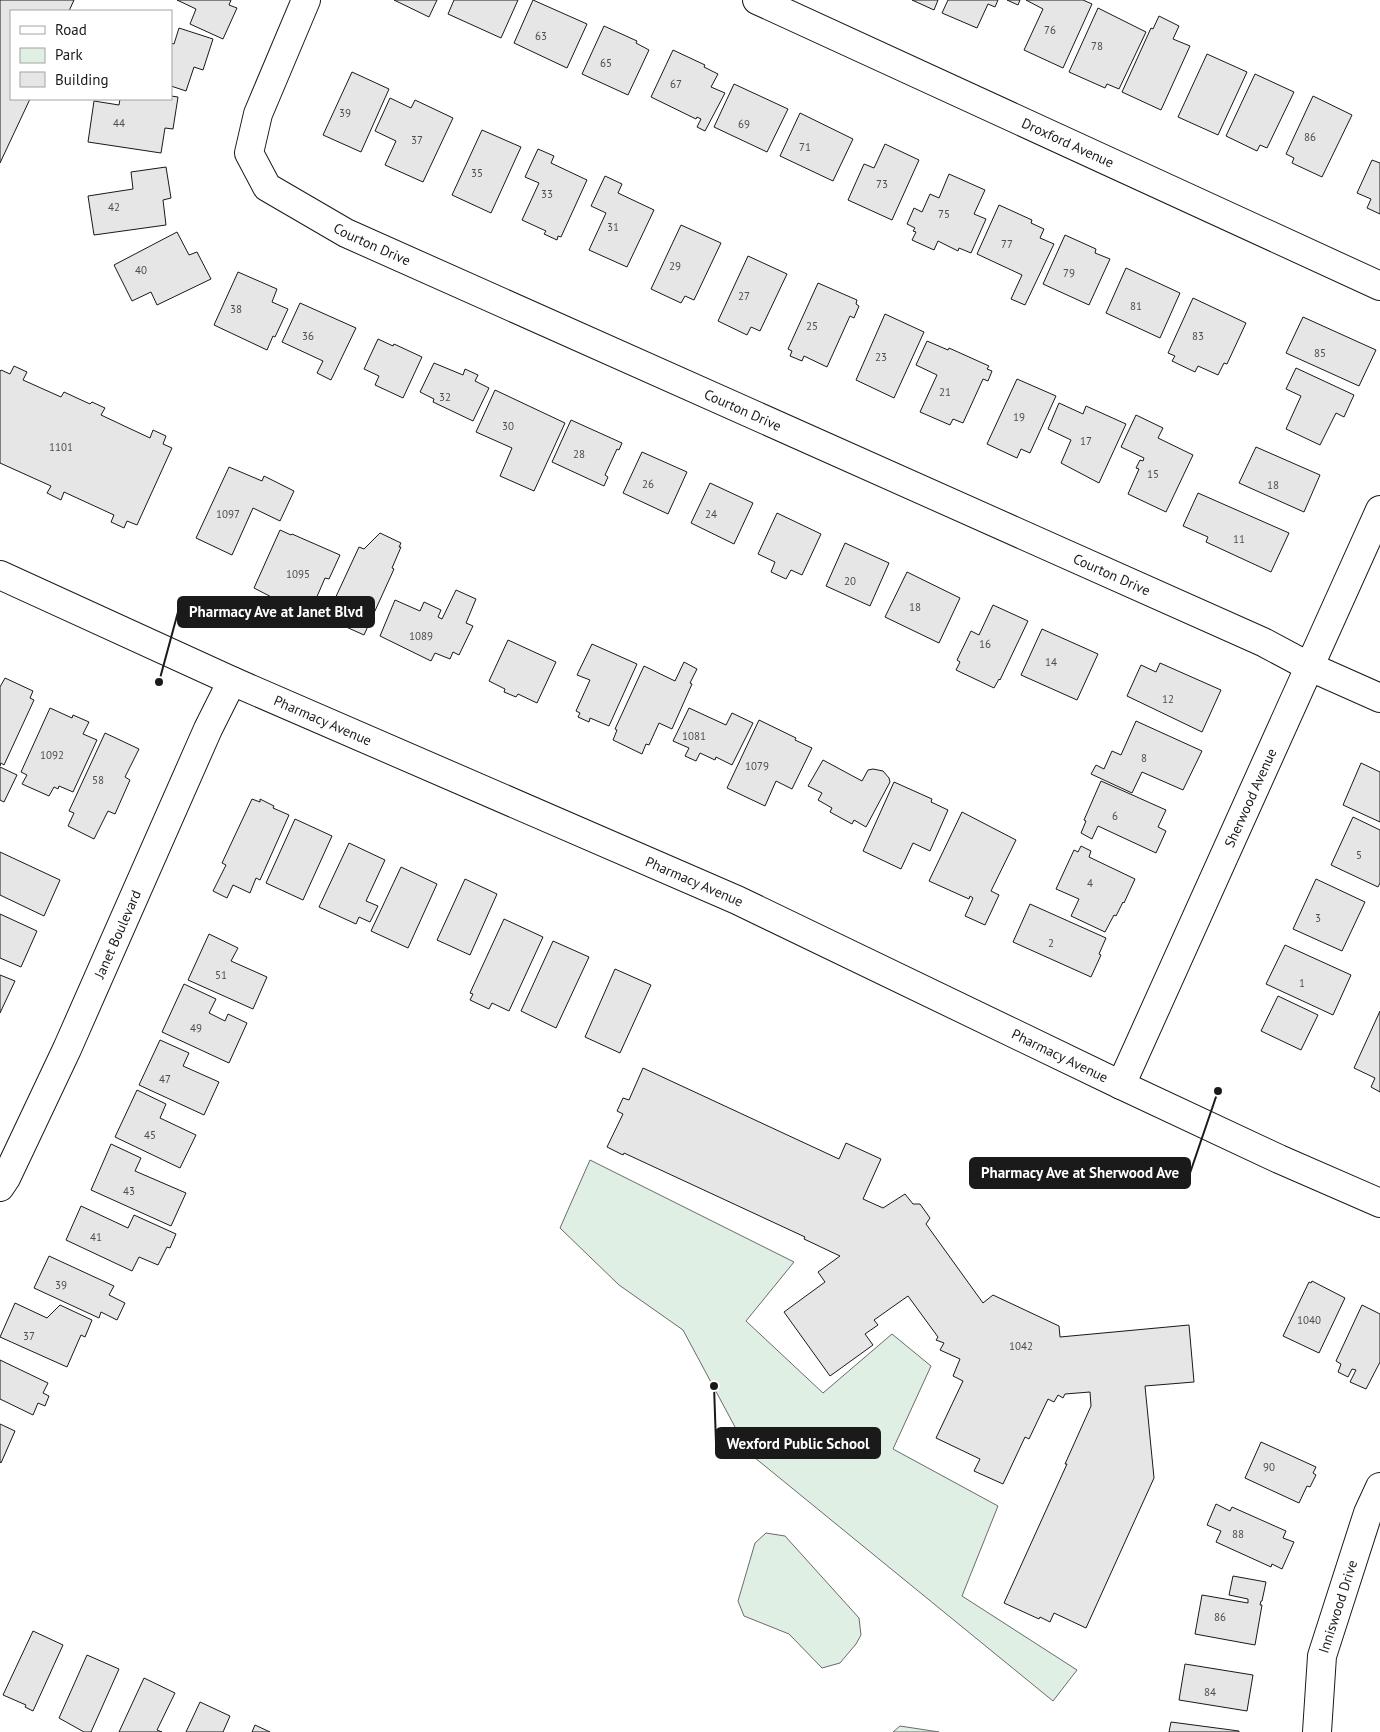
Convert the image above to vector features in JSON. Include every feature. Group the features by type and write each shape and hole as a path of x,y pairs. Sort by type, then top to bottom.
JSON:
{"street":[{"name":"Courton Drive","path":"306,0 258,114 249,153 267,187 346,233 1254,638 1308,666 1380,698"},
{"name":"Droxford Avenue","path":"757,0 1380,286"},
{"name":"Sherwood Avenue","path":"1121,1085 1308,666 1380,510"},
{"name":"Pharmacy Avenue","path":"0,575 232,681 737,900 1121,1085 1380,1203"},
{"name":"Janet Boulevard","path":"0,1186 6,1178 67,1049 208,729 232,681"},
{"name":"Inniswood Drive","path":"1317,1732 1322,1656 1368,1513 1380,1487"}],"green space":[{"path":"590,1160 794,1262 746,1321 823,1393 892,1334 931,1366 893,1449 998,1506 962,1596 1077,1670 1053,1701 749,1453 683,1330 619,1285 560,1228"},
{"path":"766,1533 785,1536 859,1618 861,1635 840,1663 822,1668 789,1634 744,1616 738,1601 755,1543"},
{"path":"900,1726 939,1732 893,1732"}],"building":[{"path":"0,0 74,0 69,10 10,10 10,100 30,100 0,163"},
{"path":"177,0 231,0 229,5 237,8 223,39 190,24 196,9"},
{"path":"394,0 437,0 429,17"},
{"path":"454,0 518,0 501,38 448,14"},
{"path":"533,0 587,24 567,68 514,43"},
{"path":"912,0 938,0 934,10"},
{"path":"948,0 998,0 995,7 988,4 977,28 942,13"},
{"path":"1007,0 1020,0 1018,5"},
{"path":"1026,0 1083,0 1092,4 1063,68 1024,50 1043,9"},
{"path":"1098,8 1146,32 1119,89 1107,84 1105,88 1069,72"},
{"path":"1159,16 1179,26 1173,39 1190,46 1161,110 1122,92 1151,28 1153,29"},
{"path":"604,26 637,41 636,43 649,50 628,95 582,74"},
{"path":"179,28 213,39 203,70 194,67 186,91 172,86 172,43 174,44"},
{"path":"673,50 705,65 704,67 718,74 711,87 725,93 705,131 697,127 701,119 697,117 696,119 651,97"},
{"path":"1207,54 1247,72 1218,135 1178,117"},
{"path":"352,72 389,89 361,152 323,135"},
{"path":"1255,74 1294,92 1267,148 1260,145 1257,151 1226,136"},
{"path":"734,84 788,109 767,152 714,127"},
{"path":"172,96 178,97 173,129 165,128 161,153 88,142 94,101 119,105 120,100 172,100"},
{"path":"1313,96 1352,115 1322,177 1292,163 1294,158 1286,154"},
{"path":"390,98 411,108 415,100 453,118 423,182 385,165 396,141 375,131"},
{"path":"800,113 853,139 833,181 780,156"},
{"path":"482,130 521,147 491,213 452,195"},
{"path":"885,144 919,160 892,220 848,200 864,164 874,168"},
{"path":"538,149 554,156 551,163 587,180 561,237 558,236 557,240 544,234 546,231 522,220 539,183 525,177"},
{"path":"1372,160 1380,163 1380,214 1367,208 1371,199 1357,193"},
{"path":"166,167 171,198 163,200 166,225 94,235 88,196 133,189 131,172"},
{"path":"949,174 985,190 974,214 986,219 971,253 959,248 958,251 938,241 934,250 912,240 916,232 913,231 915,228 907,224 914,208 922,212 930,194 939,198"},
{"path":"605,176 622,184 618,193 654,210 627,267 589,250 606,213 591,206"},
{"path":"999,205 1032,220 1031,223 1044,229 1040,238 1054,244 1025,305 1011,299 1022,275 977,254"},
{"path":"681,225 721,243 694,300 685,296 681,303 651,289"},
{"path":"177,232 189,255 197,252 211,279 157,305 151,292 132,301 114,265"},
{"path":"1065,235 1096,249 1095,253 1110,259 1089,305 1043,284"},
{"path":"748,256 787,274 760,331 751,327 747,335 718,321"},
{"path":"1126,268 1180,293 1160,338 1106,313"},
{"path":"238,272 277,289 272,302 288,309 267,350 214,325"},
{"path":"818,283 857,300 856,304 859,306 854,318 850,316 827,367 804,356 802,361 790,356 792,351 788,349"},
{"path":"1193,298 1246,323 1227,364 1224,363 1218,375 1198,366 1195,372 1172,361 1175,356 1168,353"},
{"path":"300,303 356,328 331,380 317,373 323,361 282,342"},
{"path":"885,314 924,332 894,398 856,380"},
{"path":"1303,317 1376,350 1359,386 1286,353"},
{"path":"378,339 422,357 403,398 375,385 379,376 364,369"},
{"path":"927,341 948,350 949,348 989,366 987,369 992,371 988,381 983,379 963,423 953,419 950,425 920,412 937,375 916,365"},
{"path":"434,363 463,375 465,369 478,375 475,381 489,388 473,421 433,402 434,399 420,392"},
{"path":"14,366 27,372 23,380 61,397 64,392 90,404 92,402 105,408 101,415 150,438 153,430 166,436 163,444 172,448 137,525 127,521 124,528 111,522 114,515 64,492 61,500 47,493 51,486 0,463 0,371 10,374"},
{"path":"1296,368 1354,395 1344,417 1336,413 1320,445 1286,429 1301,396 1286,389"},
{"path":"1017,379 1056,396 1030,453 1021,449 1017,458 987,444"},
{"path":"495,390 565,423 534,491 500,476 512,448 476,432"},
{"path":"1059,403 1083,414 1086,406 1126,424 1099,483 1061,463 1071,440 1048,429"},
{"path":"1136,415 1163,428 1158,438 1193,455 1166,512 1128,494 1139,469 1136,468 1140,460 1143,461 1144,458 1121,447"},
{"path":"571,420 622,443 619,450 617,449 605,475 608,477 604,486 552,462"},
{"path":"1256,447 1320,475 1304,512 1239,483"},
{"path":"642,452 687,472 668,514 623,493"},
{"path":"229,467 262,481 264,476 294,491 280,521 253,508 232,555 196,538"},
{"path":"710,483 753,503 734,544 691,523"},
{"path":"1198,493 1289,533 1271,572 1206,542 1208,537 1183,526"},
{"path":"777,513 821,534 802,575 791,570 786,579 771,572 775,562 758,554"},
{"path":"280,530 340,555 329,579 325,578 309,615 304,612 301,619 282,610 285,604 254,588"},
{"path":"380,533 401,543 399,547 401,547 392,568 394,569 364,635 326,618 359,547 364,549"},
{"path":"845,543 889,563 870,606 826,586"},
{"path":"907,572 960,598 939,643 885,617"},
{"path":"456,590 476,599 466,623 473,626 459,655 453,652 450,659 435,653 431,661 380,636 395,600 420,611 424,602 441,610 438,617 442,619"},
{"path":"993,605 1028,621 1000,680 994,688 956,670 960,662 957,660 971,631 979,635"},
{"path":"1042,629 1098,654 1077,700 1021,675"},
{"path":"508,640 556,662 537,703 518,694 516,697 504,692 505,689 489,681"},
{"path":"592,644 637,664 609,726 590,718 589,722 578,717 580,713 576,711 590,680 577,675"},
{"path":"684,662 697,669 672,729 659,723 649,745 646,744 642,754 613,740 617,730 615,729 644,666 675,681"},
{"path":"1160,663 1221,690 1202,732 1127,696 1141,665 1156,672"},
{"path":"5,678 33,691 30,698 34,700 4,765 1,763 0,766 0,687"},
{"path":"50,708 72,718 73,715 89,722 83,734 97,740 73,792 59,786 58,789 54,787 49,796 22,784 27,775 21,772"},
{"path":"689,708 726,725 732,713 753,723 732,765 716,757 715,760 700,753 696,761 685,756 689,748 673,741"},
{"path":"759,720 812,748 792,789 776,781 765,806 727,788"},
{"path":"1136,721 1202,751 1183,790 1142,772 1132,793 1091,774 1096,765 1104,769 1112,751 1121,755"},
{"path":"105,733 139,749 125,777 130,780 115,814 108,811 94,839 68,826 74,813 69,811"},
{"path":"823,760 862,781 868,770 873,769 883,771 889,778 890,782 866,827 854,820 852,824 830,812 832,808 818,800 822,793 808,786"},
{"path":"1361,763 1380,772 1380,822 1343,805"},
{"path":"0,767 17,775 4,802 0,800"},
{"path":"1101,781 1166,810 1158,827 1166,831 1156,853 1098,826 1092,839 1081,833 1086,821 1084,820"},
{"path":"894,782 932,799 931,802 948,810 930,851 913,843 901,869 863,851"},
{"path":"252,799 260,802 260,799 274,806 273,808 289,815 260,880 256,878 250,893 233,885 227,898 213,891 226,865 222,863"},
{"path":"962,812 1016,840 991,891 999,895 985,925 965,916 973,898 970,896 969,899 929,881"},
{"path":"1353,817 1380,830 1380,883 1378,887 1331,865"},
{"path":"295,819 332,836 303,900 266,883"},
{"path":"349,843 385,860 366,901 378,906 370,922 359,917 356,924 319,907"},
{"path":"1081,846 1091,851 1089,857 1135,879 1124,903 1116,916 1114,915 1105,932 1071,916 1079,899 1056,889 1074,850 1078,852"},
{"path":"0,852 60,880 44,916 0,895"},
{"path":"401,867 437,884 408,948 371,931"},
{"path":"465,879 497,894 470,955 437,940"},
{"path":"1316,879 1365,902 1342,951 1293,929"},
{"path":"1030,904 1106,938 1091,977 1013,942"},
{"path":"0,914 37,931 21,967 0,958"},
{"path":"504,919 543,937 509,1011 492,1003 489,1009 470,1000 473,994 470,993"},
{"path":"209,934 238,948 231,961 267,977 253,1009 188,980"},
{"path":"553,941 589,957 556,1028 521,1011"},
{"path":"1285,945 1351,975 1333,1015 1266,984"},
{"path":"615,969 651,985 620,1053 585,1037"},
{"path":"0,975 15,981 0,1013"},
{"path":"184,984 216,999 209,1013 225,1021 228,1014 247,1023 229,1063 162,1032"},
{"path":"1278,996 1318,1015 1301,1050 1261,1031"},
{"path":"1380,1011 1380,1092 1371,1087 1375,1078 1354,1068"},
{"path":"160,1040 189,1053 183,1066 219,1082 204,1115 139,1085"},
{"path":"643,1068 839,1159 846,1143 881,1159 863,1199 883,1208 905,1194 913,1204 920,1204 930,1218 926,1224 983,1303 993,1295 1059,1326 1060,1337 1189,1325 1194,1382 1145,1386 1154,1478 1086,1628 1054,1613 1050,1622 1040,1617 1039,1619 1004,1603 1091,1406 1090,1392 1065,1394 1063,1398 1058,1395 1054,1402 1048,1399 1029,1439 1025,1437 1003,1484 974,1471 980,1459 936,1438 963,1381 953,1376 960,1359 940,1350 944,1343 936,1340 938,1337 908,1296 874,1320 878,1325 865,1334 873,1345 830,1376 784,1312 825,1282 818,1272 840,1256 804,1239 805,1237 624,1153 623,1155 607,1147 623,1114 617,1111 623,1098 629,1100"},
{"path":"137,1090 166,1104 160,1118 196,1135 180,1168 115,1137"},
{"path":"111,1144 141,1158 135,1171 186,1193 171,1226 91,1190"},
{"path":"81,1206 128,1228 134,1215 176,1234 170,1248 167,1247 158,1265 139,1257 132,1271 66,1240"},
{"path":"49,1256 114,1286 109,1295 125,1303 117,1320 101,1312 99,1318 34,1288"},
{"path":"1312,1281 1345,1298 1319,1353 1283,1336 1309,1282 1311,1283"},
{"path":"15,1303 47,1318 60,1305 92,1320 85,1337 81,1335 67,1367 0,1337"},
{"path":"1362,1305 1380,1314 1380,1362 1366,1389 1350,1382 1356,1370 1352,1369 1348,1377 1338,1372 1341,1364 1336,1361"},
{"path":"0,1360 48,1383 43,1393 49,1396 45,1406 38,1403 33,1415 0,1399"},
{"path":"0,1424 15,1431 1,1463 0,1462"},
{"path":"1261,1442 1316,1467 1313,1473 1316,1475 1310,1487 1307,1486 1299,1503 1245,1478"},
{"path":"1216,1504 1230,1511 1232,1507 1286,1531 1283,1538 1294,1542 1282,1569 1272,1564 1271,1567 1216,1542 1221,1531 1207,1525"},
{"path":"1233,1576 1266,1582 1260,1605 1262,1605 1255,1645 1195,1634 1202,1595 1248,1603 1248,1599 1229,1595"},
{"path":"33,1631 63,1645 33,1711 25,1707 26,1705 3,1695"},
{"path":"87,1655 119,1669 91,1732 84,1732 59,1718"},
{"path":"1185,1664 1253,1675 1247,1711 1179,1700"},
{"path":"144,1678 175,1693 157,1730 162,1732 119,1732"},
{"path":"200,1702 230,1716 223,1732 186,1732"},
{"path":"1171,1722 1239,1731 1239,1732 1169,1732"},
{"path":"255,1725 270,1732 252,1732"}],"place":[{"name":"Pharmacy Ave at Janet Blvd","path":"159,682"},
{"name":"Pharmacy Ave at Sherwood Ave","path":"1218,1091"},
{"name":"Wexford Public School","path":"714,1386"}]}
